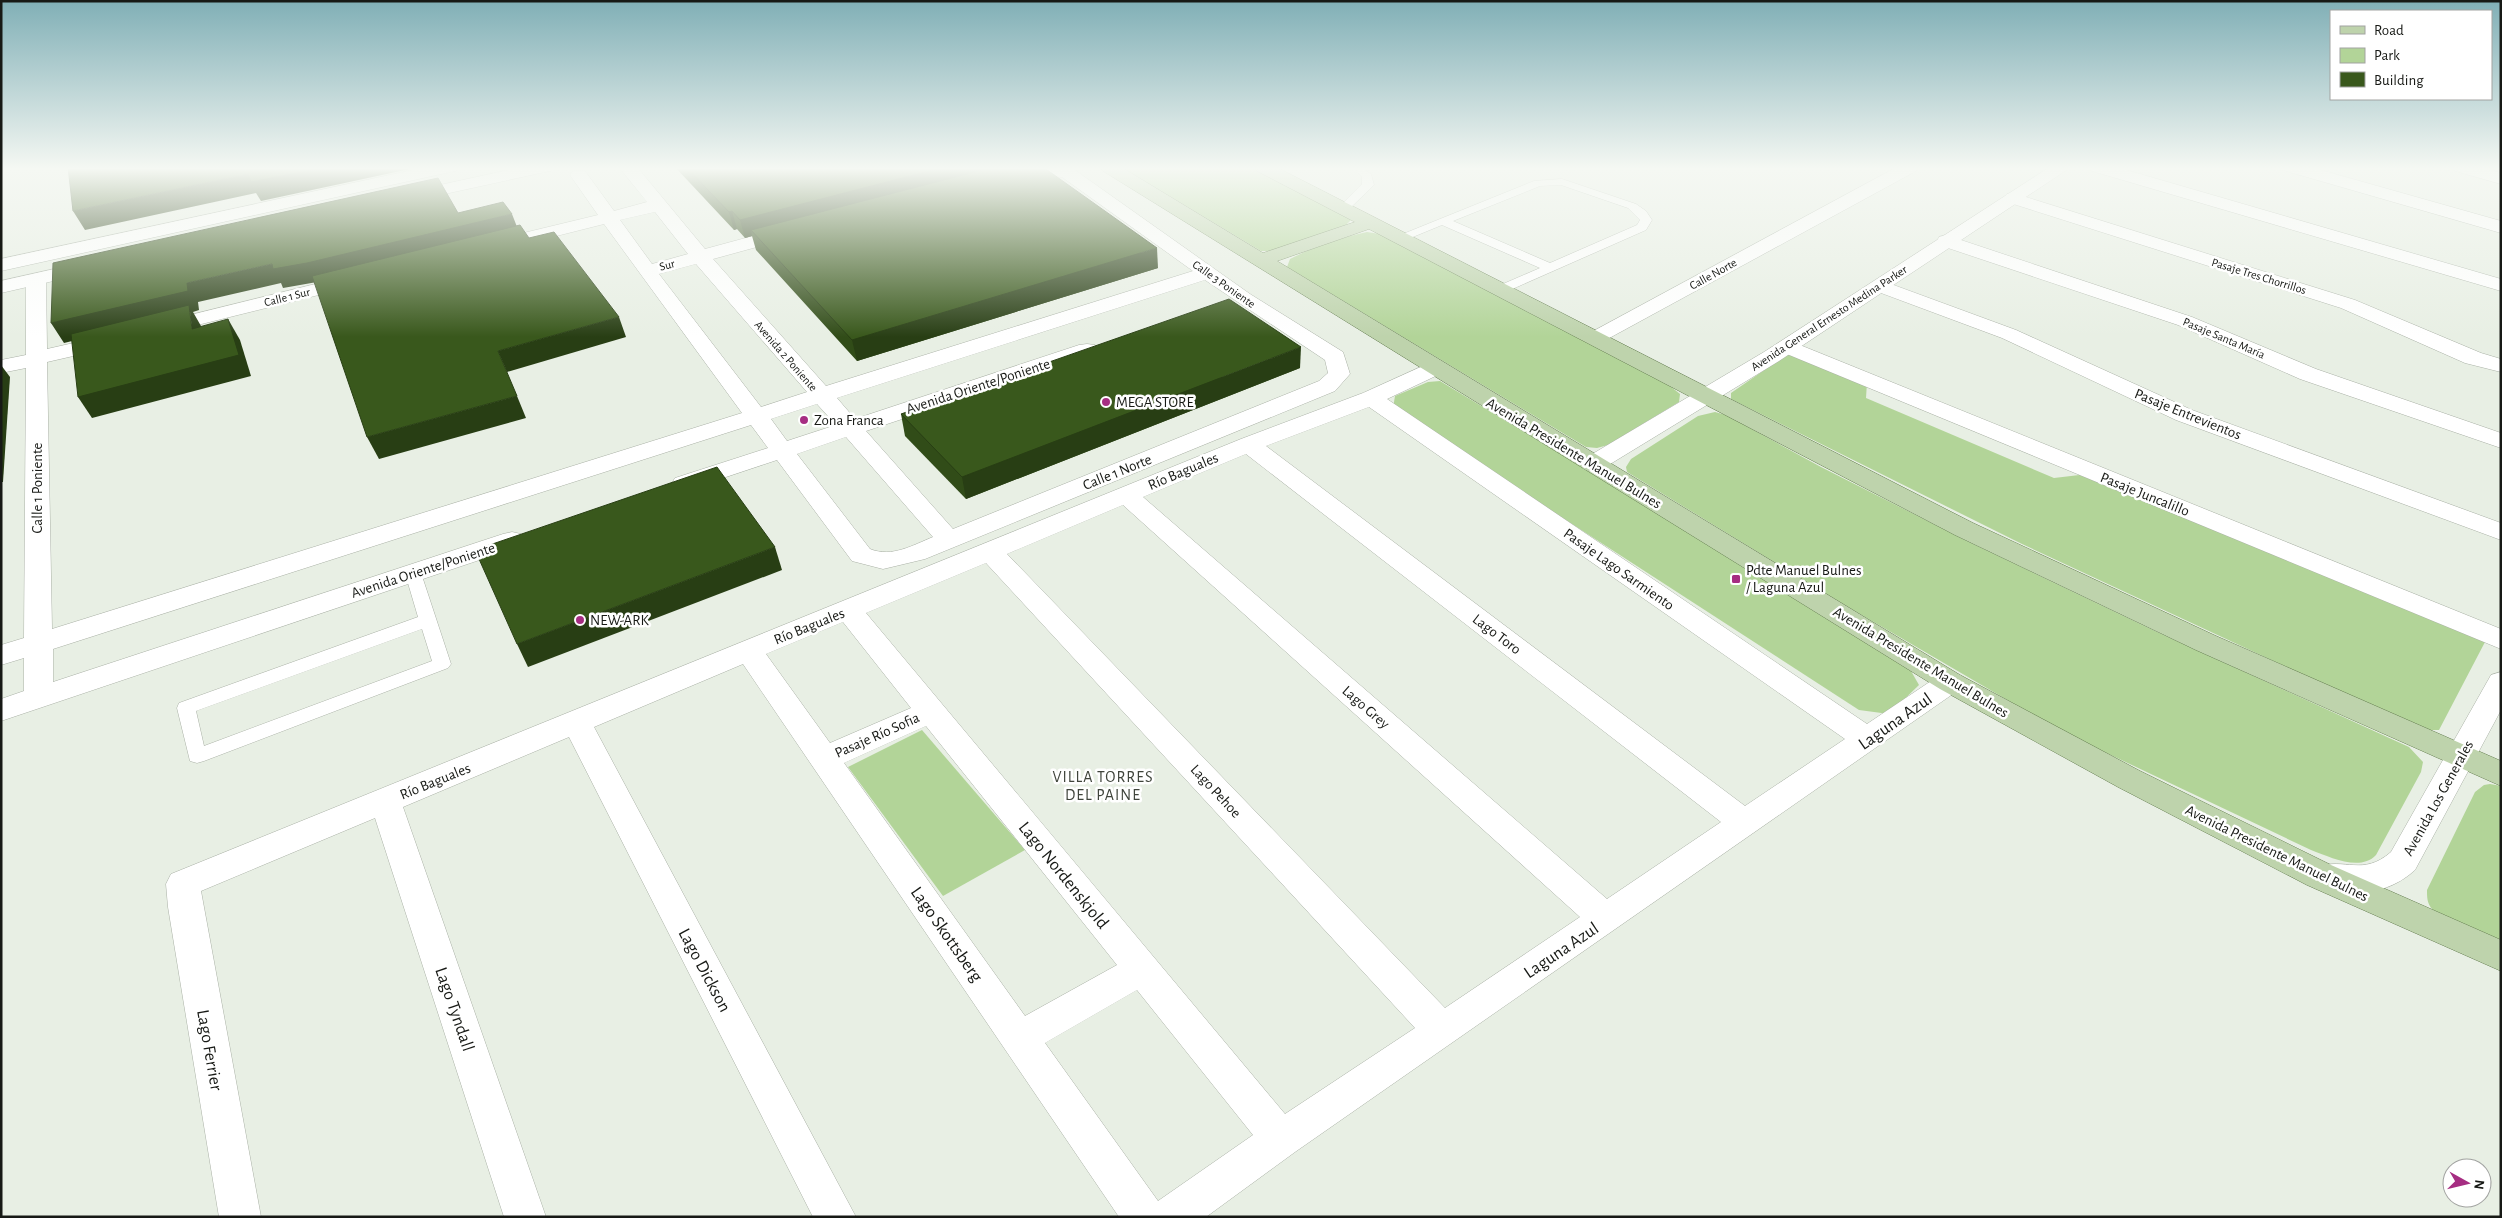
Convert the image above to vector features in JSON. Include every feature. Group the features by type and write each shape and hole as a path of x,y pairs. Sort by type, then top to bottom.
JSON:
{"main road":[{"name":"Avenida Presidente Manuel Bulnes","path":"1202,224 1434,368 1950,682 2129,779 2319,876 2501,956"},
{"path":"1261,260 1368,224"},
{"path":"1372,224 1595,338 1705,397 2017,555 2501,774"}],"street":[{"path":"1,265 190,224"},
{"path":"475,251 585,224"},
{"path":"613,224 756,416 784,450"},
{"name":"Avenida 2 Poniente","path":"674,224 820,395 949,540"},
{"name":"Calle 3 Poniente","path":"1138,224 1243,298 1336,357"},
{"name":"Calle Norte","path":"1595,338 1805,224"},
{"name":"Avenida General Ernesto Medina Parker","path":"1594,464 1790,347 1972,224"},
{"name":"Pasaje Tres Chorrillos","path":"2094,224 2348,304 2474,358 2501,366"},
{"path":"2292,224 2501,285"},
{"name":"Sur","path":"647,271 803,228"},
{"name":"Pasaje Santa María","path":"1946,241 2185,321 2308,374 2501,441"},
{"path":"1,287 104,264"},
{"path":"1,655 1207,273"},
{"name":"Calle 1 Sur","path":"1,367 369,277"},
{"name":"Calle 1 Poniente","path":"36,279 39,697"},
{"name":"Pasaje Entrevientos","path":"1880,286 2009,334 2184,415 2501,532"},
{"path":"1215,307 1243,298"},
{"name":"Avenida Oriente/Poniente","path":"663,490 1112,341"},
{"name":"Pasaje Juncalillo","path":"1790,347 2501,640"},
{"name":"Calle 1 Norte","path":"784,450 861,555 873,562 890,562 949,540 1327,386 1339,374 1336,357"},
{"name":"Río Baguales","path":"184,884 1248,444 1371,398 1434,368"},
{"name":"Pasaje Lago Sarmiento","path":"1371,398 1867,739"},
{"name":"Lago Toro","path":"1248,444 1745,823"},
{"name":"Lago Grey","path":"1126,495 1606,919"},
{"name":"Avenida Oriente/Poniente","path":"1,710 533,533"},
{"name":"Lago Pehoe","path":"990,551 1442,1031"},
{"name":"Lago Nordenskjold","path":"848,610 1281,1139"},
{"name":"Lago Skottsberg","path":"749,651 1144,1217"},
{"name":"Laguna Azul","path":"1171,1217 1281,1139 1606,919 1950,682"},
{"name":"Avenida Los Generales","path":"2319,876 2337,879 2369,879 2395,870 2403,861 2501,682"},
{"name":"Pasaje Río Sofia","path":"824,759 931,711"},
{"name":"Lago Dickson","path":"576,722 835,1217"},
{"name":"Lago Tyndall","path":"386,801 525,1217"},
{"name":"Lago Ferrier","path":"184,884 187,917 240,1217"},
{"path":"1020,1038 1141,969"}],"lane":[{"path":"1400,238 1436,224"},
{"path":"1449,224 1550,268"},
{"path":"1501,290 1643,224"},
{"path":"412,573 428,620 442,664 197,756 186,708 428,620"}],"green space":[{"path":"1216,224 1347,224 1273,251 1261,251"},
{"path":"1367,232 1380,234 1670,386 1680,394 1679,402 1608,445 1597,448 1586,447 1287,267 1290,259 1308,250"},
{"path":"1792,351 1867,382 1866,398 2054,478 2088,474 2485,642 2439,730 2422,730 2022,544 1731,399 1731,393"},
{"path":"1440,381 1907,664 1919,685 1889,714 1859,710 1393,408 1395,396 1428,382"},
{"path":"1715,412 1726,415 1821,467 1969,542 2155,631 2409,747 2423,762 2421,772 2376,855 2369,860 2353,863 2311,850 2075,738 1848,607 1627,472 1626,467 1631,459 1698,416"},
{"path":"922,730 1025,850 943,896 848,767"},
{"path":"2484,785 2501,786 2501,940 2446,919 2430,907 2427,895 2427,890 2475,792"}],"building":[{"path":"230,224 471,224 307,263 273,269 272,264 187,283 188,291 51,323 53,263"},
{"path":"775,224 1123,224 1157,248 852,340 751,230"},
{"path":"520,225 529,238 554,232 619,317 498,351 517,396 367,437 312,276"},
{"name":"MEGA STORE","path":"1229,299 1301,347 962,477 901,414"},
{"path":"189,305 192,329 228,319 239,355 78,397 71,334"},
{"name":"NEW-ARK","path":"717,467 775,547 517,644 475,550"}],"place":[{"name":"MEGA STORE","path":"1106,402"},
{"name":"Zona Franca","path":"804,420"},
{"name":"Pdte Manuel Bulnes / Laguna Azul","path":"1736,579"},
{"name":"NEW-ARK","path":"580,620"}],"district":[{"name":"VILLA TORRES DEL PAINE","path":"1103,785"}]}
